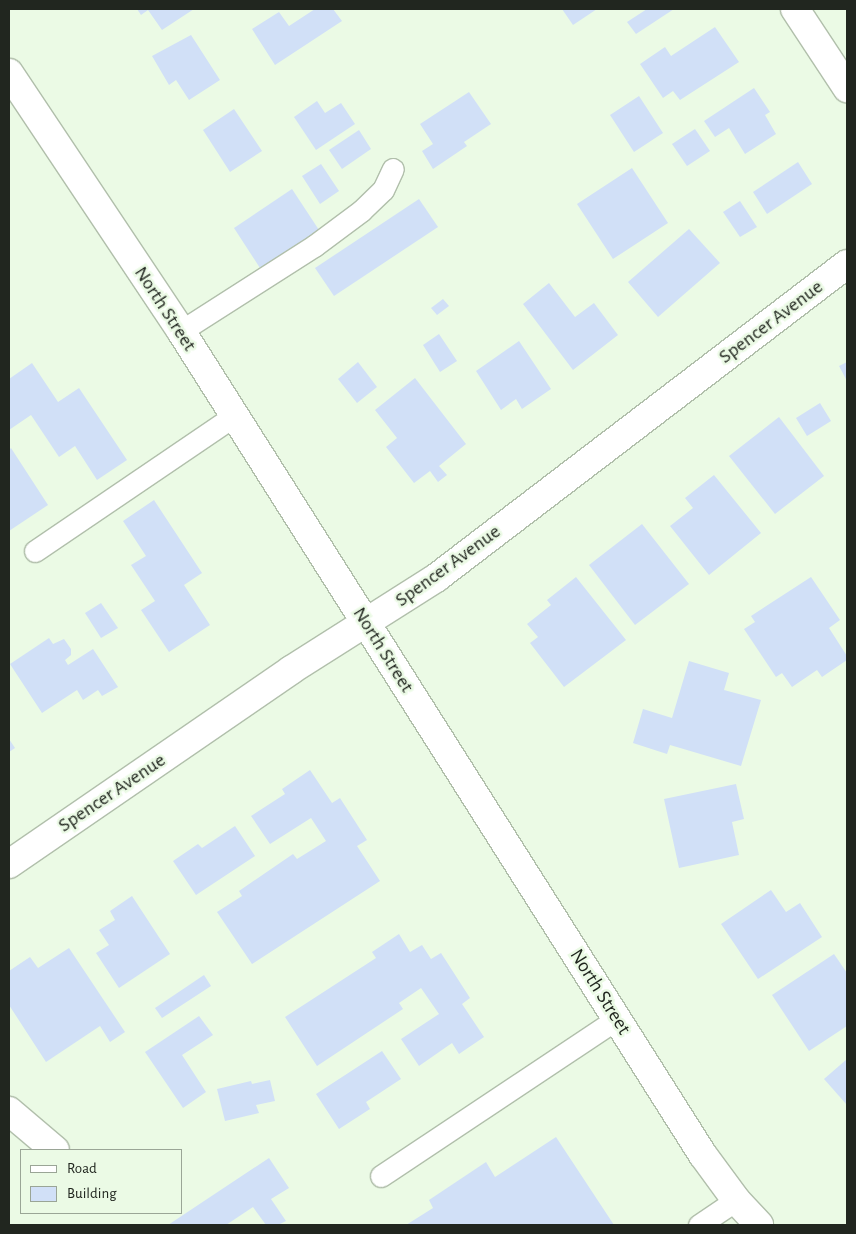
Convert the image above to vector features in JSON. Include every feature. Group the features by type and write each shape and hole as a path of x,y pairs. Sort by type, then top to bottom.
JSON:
{"main road":[{"path":"795,9 847,88"},
{"name":"North Street","path":"9,73 181,332 703,1155 736,1200 759,1225"},
{"name":"Spencer Avenue","path":"9,864 291,670 367,624 436,578 847,264"},
{"path":"9,1111 54,1149"}],"lane":[{"path":"181,332 314,246 361,211 383,190 393,169"},
{"path":"35,551 234,416"},
{"path":"380,1176 616,1019"},
{"path":"699,1225 736,1200"}],"building":[{"path":"137,9 194,9 162,30 148,10 141,15"},
{"path":"315,9 333,9 342,21 275,65 252,29 279,12 289,26"},
{"path":"562,9 597,9 573,25"},
{"path":"647,9 674,9 636,34 627,22"},
{"path":"715,27 739,62 680,100 673,91 663,98 640,64 665,47 671,56"},
{"path":"191,35 220,80 189,100 176,80 169,85 152,56"},
{"path":"754,88 770,112 765,115 776,134 745,154 729,128 715,137 704,121"},
{"path":"469,92 491,124 464,142 467,146 433,169 422,151 433,144 420,124"},
{"path":"639,96 663,133 634,152 610,115"},
{"path":"317,101 325,113 341,103 355,124 316,150 294,117"},
{"path":"234,109 262,151 230,172 203,130"},
{"path":"695,129 710,151 687,166 672,144"},
{"path":"359,130 371,149 342,169 329,150"},
{"path":"798,162 812,184 767,214 753,192"},
{"path":"321,164 339,191 320,204 302,176"},
{"path":"632,168 668,223 613,259 577,204"},
{"path":"292,189 319,230 260,268 234,228"},
{"path":"419,199 438,227 334,296 315,268"},
{"path":"740,201 757,227 740,237 723,212"},
{"path":"689,229 720,263 658,317 628,282"},
{"path":"549,283 575,317 594,303 618,335 573,370 523,304"},
{"path":"443,299 449,306 437,315 431,308"},
{"path":"439,334 457,361 440,372 423,345"},
{"path":"519,341 551,389 522,409 516,399 501,410 476,371"},
{"path":"358,362 377,387 357,403 338,379"},
{"path":"847,362 847,381 839,366"},
{"path":"32,363 58,402 79,388 127,460 97,480 75,446 59,457 31,415 9,430 9,379"},
{"path":"415,378 466,444 439,466 447,475 438,482 430,471 414,483 386,447 397,438 375,410"},
{"path":"820,403 831,421 807,436 796,418"},
{"path":"779,417 824,476 775,514 729,456"},
{"path":"11,448 48,505 9,531 9,450"},
{"path":"714,475 761,533 709,575 670,526 693,508 685,498"},
{"path":"154,500 202,573 184,585 210,625 169,652 141,610 155,601 131,565 146,556 123,521"},
{"path":"642,524 689,584 635,625 589,565"},
{"path":"576,577 626,640 564,687 530,643 538,637 527,624 551,605 547,600"},
{"path":"811,577 840,620 829,628 847,656 847,660 822,677 817,670 792,687 782,673 776,677 744,629 755,622 751,616"},
{"path":"101,603 118,628 101,638 85,613"},
{"path":"49,638 53,644 64,639 71,649 71,655 65,660 68,665 93,649 118,687 102,696 98,690 83,700 77,690 42,713 10,664"},
{"path":"689,661 729,673 724,690 761,700 741,766 670,745 667,754 633,743 643,709 672,718"},
{"path":"9,739 15,748 9,752"},
{"path":"310,770 332,803 340,798 367,840 357,846 380,881 252,964 217,912 242,896 239,891 293,854 297,859 326,841 311,818 270,844 251,816 285,794 282,789"},
{"path":"736,784 744,819 732,822 739,855 679,868 664,799"},
{"path":"235,826 255,856 196,895 173,861 198,844 202,848"},
{"path":"771,890 786,912 800,903 822,937 758,979 721,924"},
{"path":"132,896 170,954 119,988 96,953 109,945 99,930 115,920 110,911"},
{"path":"399,934 410,952 422,945 431,959 441,953 470,998 462,1004 484,1037 459,1054 452,1043 419,1066 401,1039 439,1014 421,988 399,1003 403,1009 317,1066 285,1017 376,958 372,952"},
{"path":"69,948 125,1032 110,1042 100,1026 46,1062 9,1005 9,971 30,957 38,968"},
{"path":"834,954 847,973 847,1026 809,1051 772,995"},
{"path":"204,975 211,986 162,1018 155,1008"},
{"path":"199,1016 213,1035 182,1055 206,1092 183,1108 145,1052"},
{"path":"382,1051 401,1079 366,1102 370,1109 339,1129 316,1094"},
{"path":"847,1059 847,1105 824,1079"},
{"path":"270,1080 275,1101 256,1105 259,1113 225,1121 217,1089 251,1081 252,1084"},
{"path":"556,1137 614,1225 406,1225 433,1208 429,1200 486,1162 495,1177"},
{"path":"269,1158 289,1188 271,1199 286,1221 278,1225 266,1225 253,1207 226,1225 168,1225"}]}
